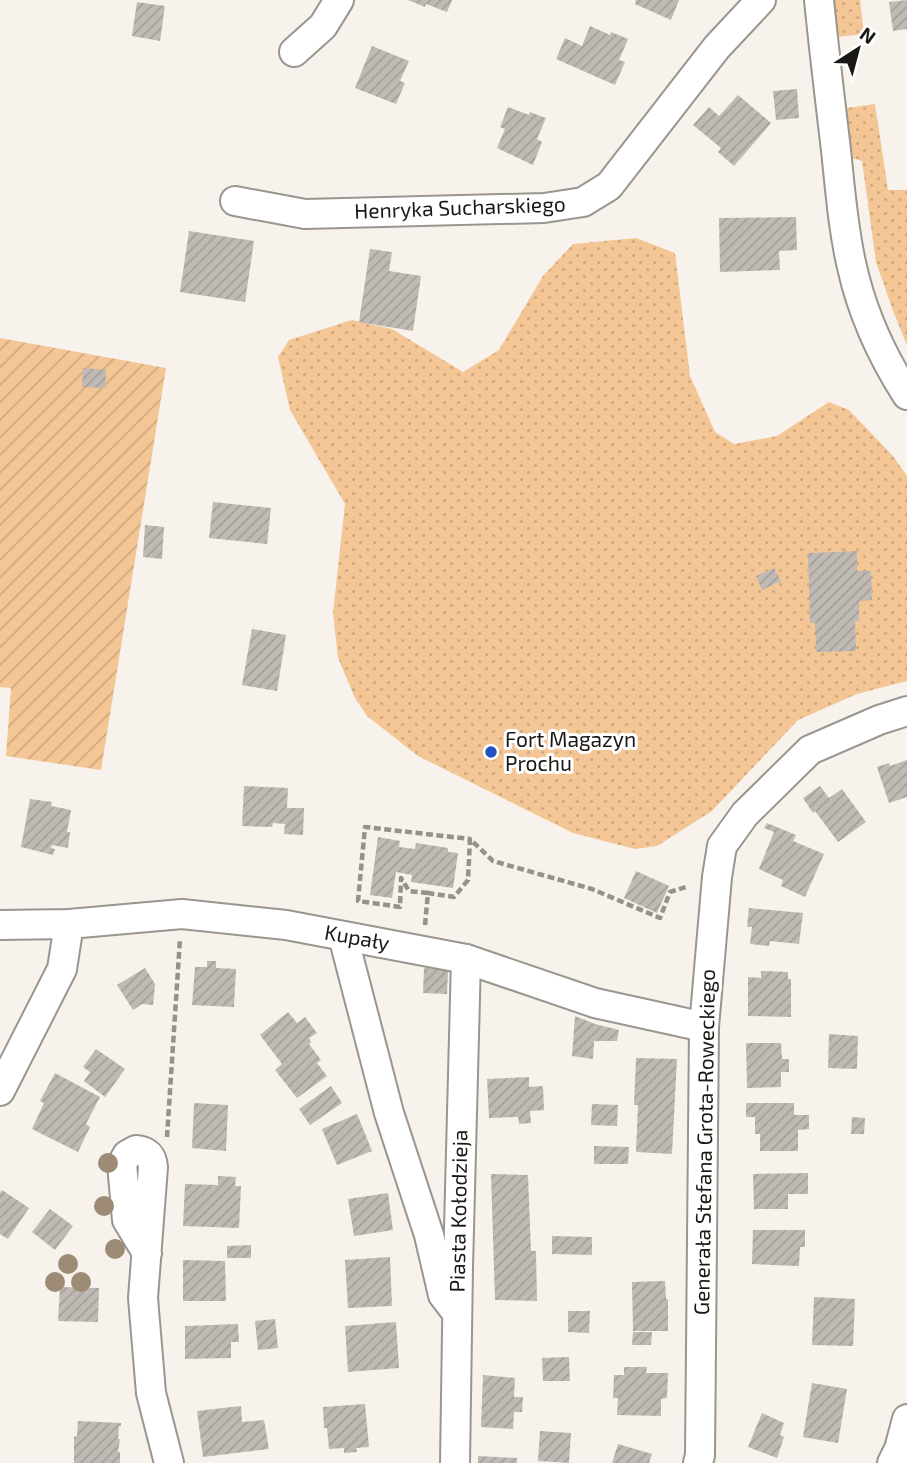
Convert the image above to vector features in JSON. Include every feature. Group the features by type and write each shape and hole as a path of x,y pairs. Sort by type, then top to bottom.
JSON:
{"street":[{"path":"294,52 323,26 339,0"},
{"name":"Henryka Sucharskiego","path":"235,201 304,214 544,208 583,202 609,186 717,47 761,0"},
{"path":"819,0 852,266 871,325 907,395"},
{"name":"Generała Stefana Grota-Roweckiego","path":"698,1463 704,1027 717,877 723,846 745,814 810,750 907,711"},
{"name":"Kupały","path":"0,925 69,924 182,914 286,925 466,959 595,1003 704,1027"},
{"path":"0,1091 62,968 69,924"},
{"path":"343,936 389,1113 429,1235 443,1295 457,1312"},
{"name":"Piasta Kołodzieja","path":"455,1463 466,959"},
{"path":"153,1167 143,1298 151,1393 169,1463"},
{"path":"892,1463 899,1449 907,1419"}],"path":[{"path":"470,839 468,880 454,897 409,891 401,878 400,906 358,901 365,827 470,839 493,861 592,889 660,918 670,892 717,877"},
{"path":"422,950 428,893"},
{"path":"153,1167 166,1152 182,914"}],"shaded area":[{"path":"833,0 860,0 864,34 837,37"},
{"path":"875,104 888,190 907,190 907,345 876,262 862,161 851,158 846,108"},
{"path":"636,238 675,253 690,376 715,432 734,444 777,436 829,402 849,410 893,456 907,476 907,681 857,694 798,720 712,811 657,846 635,849 573,833 418,756 367,716 355,698 338,658 333,613 345,504 290,410 278,357 289,340 352,320 392,329 463,372 499,350 543,276 573,244"},
{"path":"0,338 166,368 101,770 6,756 11,688 0,687"}],"building":[{"path":"408,0 452,0 447,12"},
{"path":"636,0 679,0 671,20 635,4"},
{"path":"907,0 907,29 893,31 889,2"},
{"path":"137,2 165,6 160,41 132,36"},
{"path":"590,26 628,39 619,60 625,62 615,85 556,59 565,38 582,46"},
{"path":"372,46 409,61 400,81 405,83 396,104 355,88"},
{"path":"797,89 799,118 776,120 773,91"},
{"path":"738,95 771,123 734,166 718,152 721,148 693,125 709,107 719,116"},
{"path":"508,107 546,118 537,139 542,142 533,165 497,148 505,129 500,127"},
{"path":"796,217 797,250 779,251 780,270 720,272 719,218"},
{"path":"189,231 254,241 245,302 180,292"},
{"path":"370,249 392,252 389,271 421,276 413,331 359,322"},
{"path":"83,368 106,370 105,388 82,387"},
{"path":"213,502 271,508 267,544 209,538"},
{"path":"145,525 164,527 162,559 143,557"},
{"path":"857,551 857,571 871,571 872,600 859,601 859,621 855,621 856,651 816,652 815,623 810,623 808,553"},
{"path":"774,568 781,581 762,590 756,576"},
{"path":"252,629 286,635 277,691 242,685"},
{"path":"907,760 907,797 889,803 877,767"},
{"path":"244,786 288,788 287,808 304,808 303,835 284,834 285,824 273,823 272,827 242,826"},
{"path":"820,786 829,798 842,789 866,822 838,842 803,798"},
{"path":"30,799 52,802 51,806 71,810 67,832 70,832 68,848 52,845 51,848 55,849 53,855 21,847"},
{"path":"767,823 796,835 793,841 824,854 805,897 781,886 783,880 759,869 774,832 764,828"},
{"path":"378,837 400,841 399,847 415,849 416,843 448,848 448,852 458,853 453,888 411,882 412,875 396,872 392,898 370,895"},
{"path":"636,871 669,886 657,913 624,898"},
{"path":"749,908 803,913 799,944 770,941 769,946 750,944 752,927 747,927"},
{"path":"207,961 216,961 216,968 236,969 234,1007 192,1005 195,967 207,967"},
{"path":"145,968 155,984 153,1005 142,1004 133,1010 117,985"},
{"path":"424,968 448,969 447,994 423,993"},
{"path":"761,971 788,972 788,979 791,979 791,1017 748,1016 748,977 761,978"},
{"path":"288,1012 297,1023 305,1017 317,1033 309,1038 309,1044 321,1060 317,1063 327,1076 297,1098 275,1070 282,1064 260,1035"},
{"path":"575,1016 619,1030 617,1041 594,1041 593,1059 572,1056"},
{"path":"829,1034 858,1036 857,1069 828,1068"},
{"path":"746,1043 781,1043 782,1059 789,1059 789,1072 781,1072 781,1087 747,1088"},
{"path":"96,1049 125,1069 105,1097 84,1081 90,1072 83,1067"},
{"path":"636,1058 677,1059 672,1154 636,1152"},
{"path":"55,1073 100,1097 86,1124 90,1127 78,1152 32,1129 44,1103 40,1101"},
{"path":"529,1077 529,1087 543,1086 544,1110 530,1111 531,1123 519,1124 518,1117 489,1118 487,1079"},
{"path":"331,1086 342,1103 310,1125 299,1109"},
{"path":"194,1103 228,1105 226,1151 192,1148"},
{"path":"746,1103 794,1103 794,1115 809,1115 809,1129 798,1130 798,1151 760,1151 760,1134 755,1134 755,1117 746,1117"},
{"path":"592,1104 618,1105 617,1126 591,1125"},
{"path":"357,1114 372,1151 337,1165 322,1129"},
{"path":"852,1117 865,1118 864,1134 851,1134"},
{"path":"594,1146 629,1147 628,1164 594,1164"},
{"path":"808,1173 808,1194 788,1194 788,1209 754,1209 753,1174"},
{"path":"491,1174 528,1175 531,1251 536,1251 537,1301 495,1300"},
{"path":"218,1176 236,1177 235,1186 241,1186 239,1228 183,1226 185,1184 218,1185"},
{"path":"2,1190 29,1208 8,1239 0,1234"},
{"path":"388,1193 393,1230 354,1236 348,1199"},
{"path":"50,1209 73,1226 55,1250 32,1232"},
{"path":"753,1230 805,1230 805,1247 800,1247 799,1266 752,1264"},
{"path":"552,1236 592,1237 592,1255 552,1254"},
{"path":"251,1245 251,1258 227,1258 227,1246"},
{"path":"390,1257 392,1306 348,1308 345,1260"},
{"path":"183,1260 225,1261 226,1301 183,1301"},
{"path":"665,1281 668,1331 633,1331 632,1282"},
{"path":"60,1287 99,1288 98,1322 58,1321"},
{"path":"814,1297 855,1299 853,1346 812,1345"},
{"path":"568,1311 590,1311 589,1333 568,1332"},
{"path":"275,1319 278,1348 258,1350 255,1321"},
{"path":"396,1322 399,1368 348,1372 345,1326"},
{"path":"238,1324 239,1342 231,1342 231,1358 185,1359 185,1326"},
{"path":"633,1332 652,1332 651,1345 632,1345"},
{"path":"569,1357 570,1381 543,1381 542,1358"},
{"path":"624,1367 647,1367 646,1373 668,1373 667,1398 661,1399 661,1416 617,1415 618,1398 613,1398 614,1375 624,1375"},
{"path":"483,1375 515,1378 514,1397 523,1397 522,1412 514,1412 513,1429 481,1427"},
{"path":"812,1383 847,1389 838,1443 803,1437"},
{"path":"365,1404 369,1447 344,1453 344,1448 329,1449 323,1407"},
{"path":"241,1406 242,1422 264,1420 269,1449 203,1457 197,1411"},
{"path":"762,1413 784,1423 780,1435 784,1437 777,1458 748,1447"},
{"path":"78,1421 121,1423 118,1439 120,1463 74,1463 74,1437 77,1436"},
{"path":"540,1431 571,1433 569,1463 538,1461"},
{"path":"618,1444 652,1454 649,1463 612,1463"},
{"path":"478,1456 517,1458 517,1463 478,1463"}],"place":[{"name":"Fort Magazyn Prochu","path":"491,752"}]}
